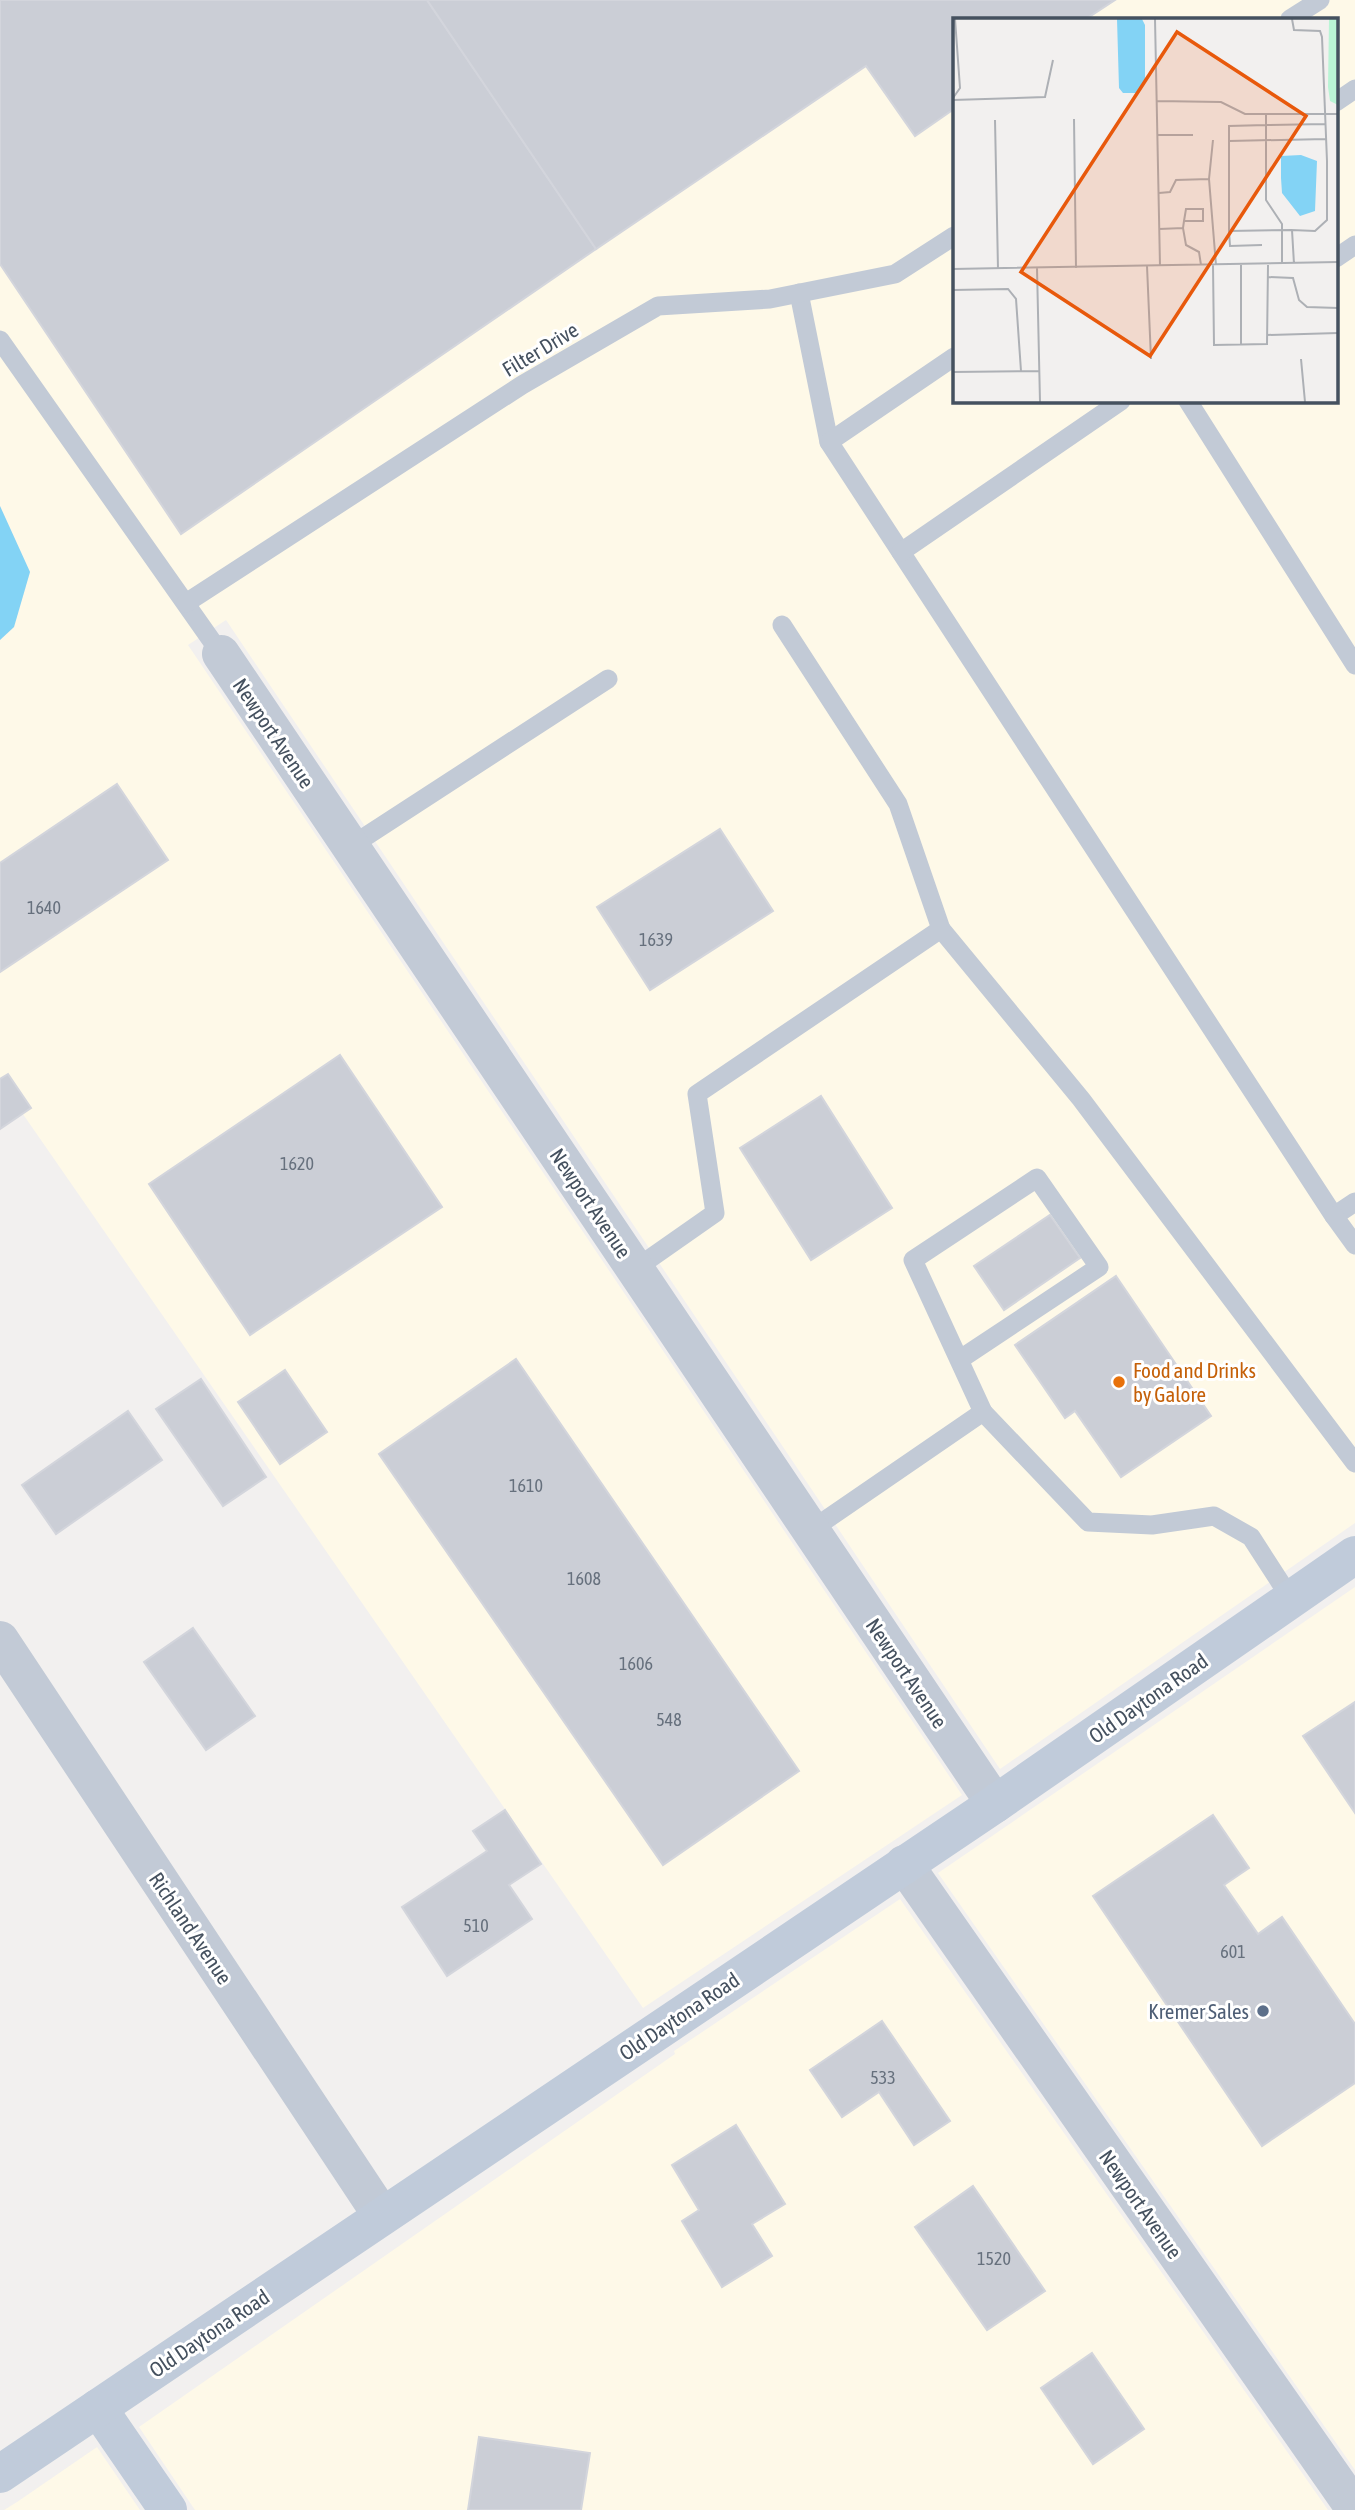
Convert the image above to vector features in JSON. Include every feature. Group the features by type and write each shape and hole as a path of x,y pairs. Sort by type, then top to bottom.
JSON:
{"street":[{"name":"Newport Avenue","path":"221,654 995,1804"},
{"name":"Old Daytona Road","path":"0,2474 995,1804 1355,1555"},
{"name":"Richland Avenue","path":"0,1640 382,2216"},
{"name":"Newport Avenue","path":"904,1864 1355,2510"},
{"path":"98,2408 168,2510"}],"lane":[{"path":"1292,18 1320,0"},
{"path":"1338,101 1355,89"},
{"name":"Filter Drive","path":"186,603 522,385 658,306 769,299 895,274 953,237"},
{"path":"1338,257 1355,245"},
{"path":"799,293 828,442 1355,1245"},
{"name":"Newport Avenue","path":"0,340 98,483 221,654"},
{"path":"828,442 953,358"},
{"path":"901,552 1120,402"},
{"path":"1189,402 1355,664"},
{"path":"782,625 898,804 940,929 1082,1099 1355,1463"},
{"path":"351,846 608,679"},
{"path":"635,1269 716,1213 697,1094 940,929"},
{"path":"959,1360 1099,1267 1037,1178 913,1260 959,1360 983,1412 1088,1522 1152,1525 1214,1516 1251,1537 1291,1599"},
{"path":"1334,1216 1355,1202"},
{"path":"811,1531 983,1412"}],"shaded area":[{"path":"0,0 1355,0 1355,1523 1000,1769 226,620 188,645 962,1795 643,2008 0,1081 0,640 14,627 30,572 0,506"},
{"path":"1355,1587 1355,2470 938,1873"},
{"path":"900,1899 1328,2510 195,2510 139,2427 675,2054 674,2051"},
{"path":"97,2447 140,2510 4,2510 17,2502"}],"water":[{"path":"0,506 30,572 14,627 0,640"}],"building":[{"path":"0,0 427,0 596,249 181,534 0,264"},
{"path":"427,0 1115,0 1088,18 953,18 953,110 915,136 866,66 596,249"},
{"path":"117,784 168,860 0,972 0,863"},
{"path":"720,829 773,911 650,990 597,907"},
{"path":"340,1055 442,1207 250,1335 149,1184"},
{"path":"8,1074 31,1108 0,1129 0,1079"},
{"path":"821,1096 892,1208 811,1260 740,1148"},
{"path":"1050,1215 1080,1258 1004,1310 974,1266"},
{"path":"1116,1276 1211,1416 1121,1477 1075,1411 1065,1418 1015,1345"},
{"path":"516,1359 799,1771 663,1865 379,1454"},
{"path":"285,1370 327,1432 280,1464 238,1402"},
{"path":"201,1379 266,1477 223,1506 156,1409"},
{"path":"128,1411 162,1460 56,1534 22,1485"},
{"path":"193,1628 255,1716 206,1750 144,1662"},
{"path":"1355,1702 1355,1813 1303,1736"},
{"path":"505,1810 541,1864 509,1885 532,1919 447,1976 402,1907 487,1851 473,1831"},
{"path":"1213,1815 1249,1868 1224,1885 1258,1934 1282,1917 1355,2024 1355,2083 1262,2146 1093,1896"},
{"path":"882,2021 950,2121 914,2145 879,2092 842,2117 810,2070"},
{"path":"736,2125 785,2204 752,2224 772,2256 722,2287 682,2221 699,2210 672,2165"},
{"path":"973,2186 1045,2291 987,2330 915,2227"},
{"path":"1092,2353 1144,2429 1093,2464 1041,2388"},
{"path":"479,2437 590,2453 581,2510 468,2510"}],"place":[{"name":"Food and Drinks by Galore","path":"1119,1382"},
{"name":"Kremer Sales","path":"1263,2011"}]}
